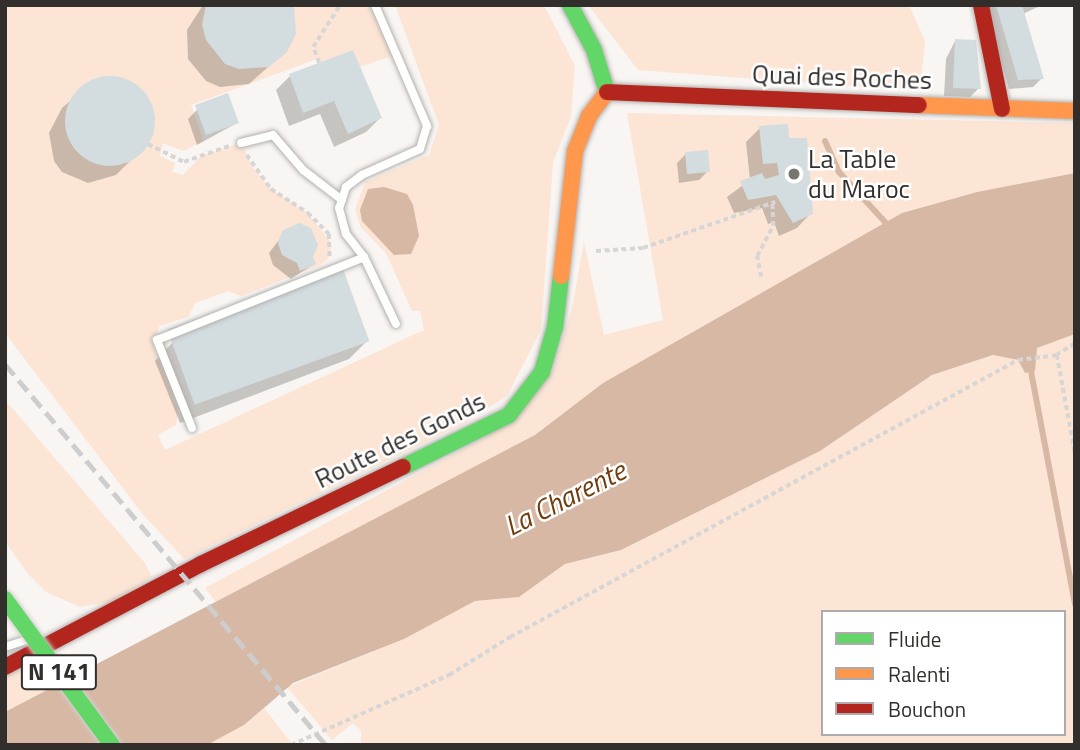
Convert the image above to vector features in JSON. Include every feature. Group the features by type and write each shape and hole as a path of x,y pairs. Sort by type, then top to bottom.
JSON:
{"main road":[{"path":"570,5 594,50 607,92"},
{"path":"981,5 1002,109"},
{"name":"Quai des Roches","path":"607,92 1075,111"},
{"name":"Route des Gonds","path":"5,667 120,607 509,415 542,372 555,327 575,151 589,116 607,92"},
{"name":"N 141","path":"5,599 112,745"}],"lane":[{"path":"375,5 427,126 420,149 362,175 346,187 338,208 346,234 363,257 396,324"},
{"path":"241,143 273,135 303,170 342,200"},
{"path":"192,428 157,340 363,257"},
{"path":"5,648 120,607"}],"path":[{"path":"319,63 313,47 340,5"},
{"path":"148,144 184,162 241,143 254,169 271,189 308,213 329,234 335,269"},
{"path":"596,251 643,248 774,203 773,226 757,256 761,277"},
{"path":"292,745 449,675 510,637 1018,360 1057,355 1075,344"},
{"path":"1057,355 1075,453"}],"shaded area":[{"path":"5,5 369,5 392,56 360,67 353,50 319,63 317,59 191,105 204,141 183,151 163,143 160,156 175,163 172,172 183,175 201,156 241,143 254,169 271,189 308,213 331,243 330,256 321,265 241,296 228,291 195,303 188,317 159,326 154,348 178,410 176,425 158,435 165,450 424,330 420,311 412,311 386,253 361,228 355,209 365,182 429,155 439,125 395,5 544,5 575,66 571,117 553,162 541,330 507,396 465,423 184,559 141,512 5,333"},
{"path":"588,5 909,5 925,41 920,91 638,70"},
{"path":"627,113 1075,123 1075,173 977,192 902,213 603,383 535,435 216,602 205,588 486,437 553,371 572,308 584,242 604,335 663,320"},
{"path":"1075,334 1075,745 361,745 361,731 353,723 332,740 287,687 404,639 475,601 519,597 565,564 621,550 820,451 932,375 993,355 1018,360 1025,373 1034,371 1036,348"},
{"path":"5,400 145,563 152,577 114,601 80,607 46,592 28,574 5,541"},
{"path":"30,655 56,686 5,712 5,667"},
{"path":"264,708 293,745 207,745 244,725"}],"water":[{"name":"La Charente","path":"1075,173 1075,334 1037,348 1035,371 1025,373 1018,360 993,355 932,375 820,451 621,550 565,564 519,597 475,601 404,639 293,683 244,725 207,745 5,745 5,712 535,435 603,383 902,213 977,192"},
{"path":"384,187 407,194 413,205 419,236 411,254 394,255 362,221 360,210 368,189"}],"building":[{"path":"206,5 294,5 296,34 287,52 269,67 239,69 225,64 206,40 202,25"},
{"path":"996,5 1022,5 1044,79 1018,80"},
{"path":"955,39 976,40 981,89 953,88"},
{"path":"353,50 382,118 348,134 334,101 303,113 289,74"},
{"path":"110,76 127,80 142,89 151,104 155,121 151,138 142,153 127,162 110,166 93,162 78,153 69,138 65,121 69,104 78,89 93,80"},
{"path":"228,93 239,123 206,135 195,105"},
{"name":"La Table du Maroc","path":"788,124 789,138 807,138 813,214 793,223 776,195 748,200 740,181 762,173 765,179 779,175 777,163 763,164 759,126"},
{"path":"708,150 710,172 687,174 685,152"},
{"path":"299,223 311,228 318,245 313,257 316,264 300,271 297,263 282,255 278,243 282,231"},
{"path":"342,266 369,341 195,405 167,330"}],"waterway":[{"path":"825,141 839,172 885,222"},
{"path":"1030,366 1075,605"}],"railway":[{"path":"5,364 326,745"}],"traffic: fast":[{"path":"570,5 594,50 607,92"},
{"path":"403,467 509,415 542,372 555,327 561,276"},
{"path":"5,599 112,745"}],"traffic: slow":[{"path":"561,276 575,151 589,116 607,92"},
{"path":"919,105 1075,111"}],"traffic: jam":[{"path":"981,5 1002,109"},
{"path":"607,92 919,105"},
{"path":"5,667 201,564 403,467"}],"place":[{"name":"La Table du Maroc","path":"794,174"}]}
